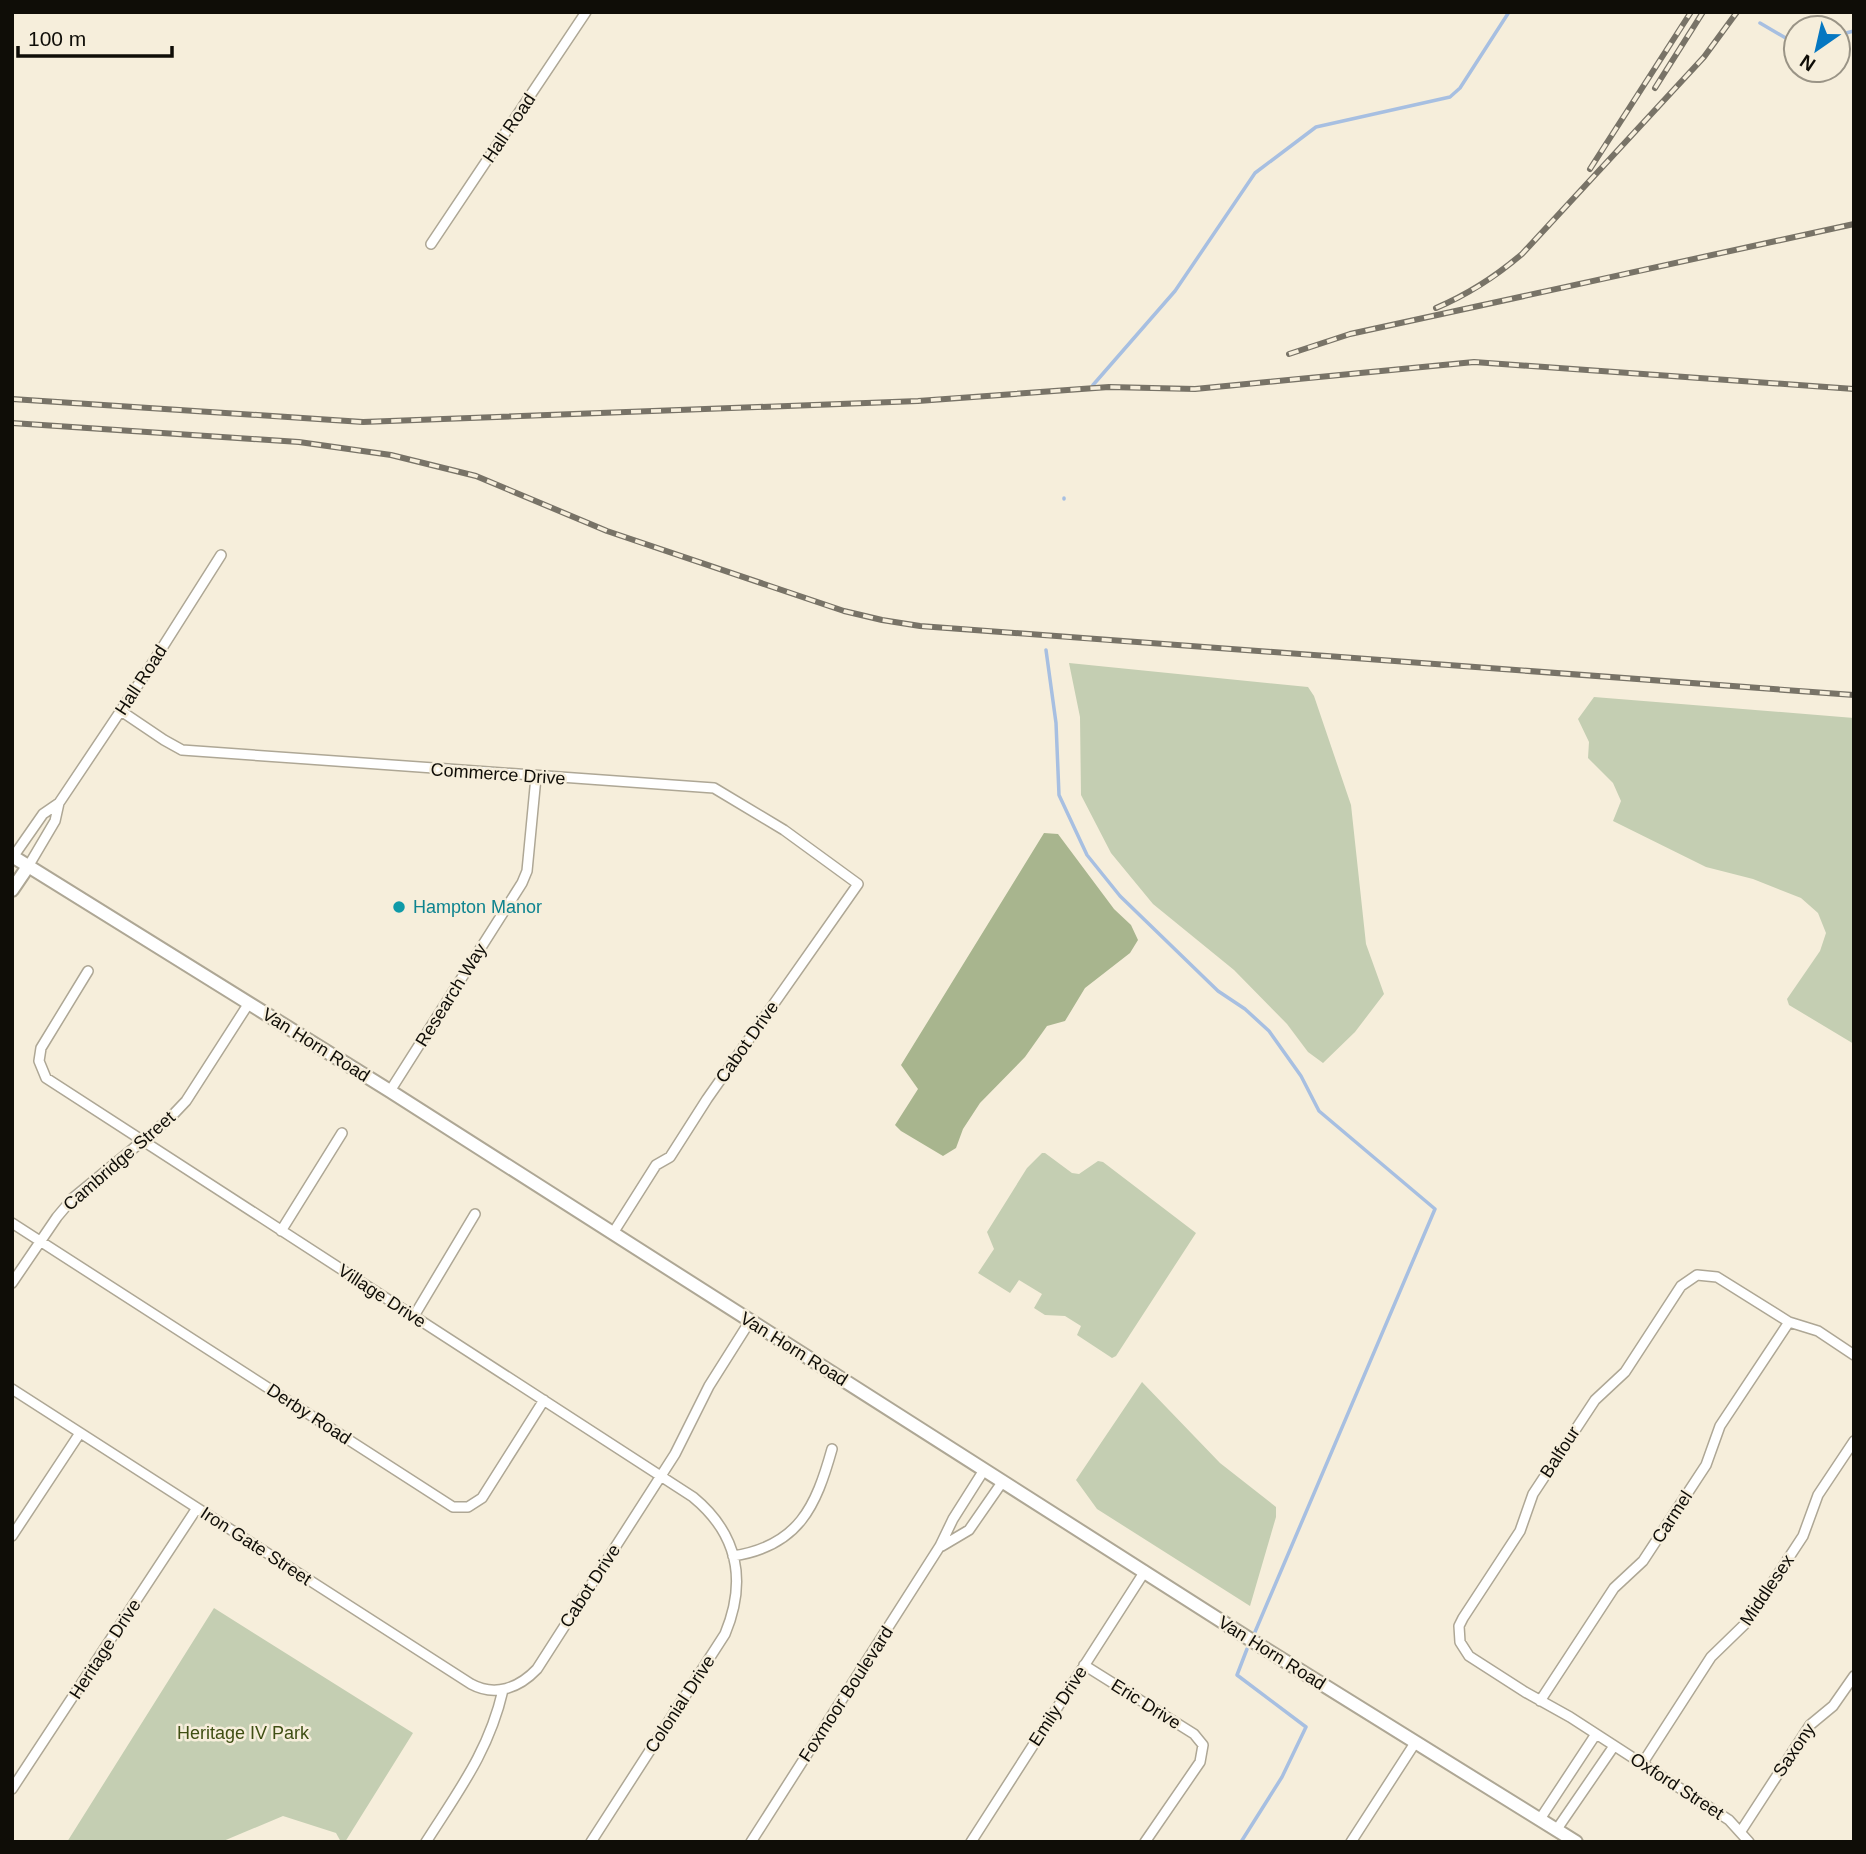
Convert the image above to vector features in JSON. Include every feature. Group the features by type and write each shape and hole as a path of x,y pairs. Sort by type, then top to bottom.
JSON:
{"main road":[{"name":"Van Horn Road","path":"13,857 390,1091 1415,1743 1576,1842"},
{"name":"Hall Road","path":"12,890 29,865"}],"street":[{"name":"Hall Road","path":"431,244 586,12"},
{"name":"Hall Road","path":"29,865 55,821 59,803 221,555"},
{"name":"Commerce Drive","path":"121,711 182,750 714,788 784,830 858,884"},
{"name":"Research Way","path":"390,1091 522,883 527,871 536,777"},
{"name":"Hall Road","path":"13,857 43,814 59,803"},
{"name":"Cabot Drive","path":"612,1233 656,1165 670,1157 707,1099 858,884"},
{"name":"Village Drive","path":"89,971 41,1048 39,1060 46,1078 694,1497 710,1512 724,1533 733,1556"},
{"name":"Cambridge Street","path":"12,1283 73,1198 168,1120 186,1101 249,1003"},
{"path":"281,1231 342,1133"},
{"path":"414,1316 475,1214"},
{"path":"12,1223 40,1241"},
{"name":"Derby Road","path":"40,1241 453,1507 468,1507 482,1498 544,1400"},
{"name":"Balfour","path":"1614,1746 1469,1656 1462,1647 1459,1634 1463,1618 1520,1531 1527,1505 1595,1400 1625,1372 1681,1286 1689,1279 1703,1274 1717,1277 1789,1322 1818,1331 1854,1354"},
{"name":"Cabot Drive","path":"503,1690 522,1683 537,1669 685,1438 709,1386 750,1321"},
{"name":"Carmel","path":"1540,1701 1614,1588 1643,1561 1678,1508 1706,1465 1720,1426 1789,1322"},
{"name":"Iron Gate Street","path":"12,1389 471,1684 484,1690 503,1690"},
{"path":"12,1536 80,1433"},
{"name":"Middlesex","path":"1642,1764 1712,1657 1745,1623 1788,1558 1807,1527 1818,1495 1854,1441"},
{"path":"733,1556 767,1547 796,1528 807,1515 821,1487 832,1449"},
{"name":"Foxmoor Boulevard","path":"751,1842 940,1546 953,1519 985,1470"},
{"name":"Foxmoor Boulevard","path":"940,1546 970,1530 1003,1481"},
{"name":"Heritage Drive","path":"12,1789 197,1508"},
{"name":"Colonial Drive","path":"591,1842 725,1634 732,1617 736,1595 737,1574 733,1556"},
{"name":"Emily Drive","path":"971,1842 1144,1571"},
{"name":"Eric Drive","path":"1084,1665 1195,1734 1201,1741 1203,1748 1200,1762 1145,1842"},
{"name":"Saxony","path":"1741,1830 1810,1726 1833,1706 1854,1676"},
{"path":"426,1842 483,1751 494,1726 503,1690"},
{"path":"1540,1819 1596,1734"},
{"path":"1351,1842 1415,1743"},
{"name":"Oxford Street","path":"1557,1829 1614,1746 1729,1820 1741,1830 1749,1842"}],"green space":[{"path":"1069,663 1308,687 1314,696 1351,805 1366,944 1384,994 1355,1032 1323,1063 1308,1052 1287,1024 1234,970 1153,904 1111,853 1081,795 1080,717"},
{"path":"1594,697 1854,718 1854,1044 1789,1005 1787,999 1820,951 1826,933 1818,913 1801,898 1753,879 1706,867 1613,821 1621,801 1613,783 1588,758 1589,742 1578,719"},
{"path":"1044,833 1058,834 1114,909 1131,925 1138,940 1130,953 1085,988 1065,1021 1047,1026 1025,1057 980,1103 963,1129 956,1148 943,1156 895,1125 918,1089 901,1065"},
{"path":"1042,1153 1072,1173 1079,1174 1098,1161 1103,1162 1196,1233 1116,1356 1112,1358 1077,1335 1081,1326 1065,1316 1045,1315 1034,1308 1042,1294 1019,1280 1010,1293 978,1273 994,1249 987,1232 1027,1168"},
{"path":"1142,1382 1220,1463 1276,1507 1276,1517 1250,1606 1097,1509 1076,1480"},
{"name":"Heritage IV Park","path":"214,1608 413,1733 345,1842 341,1842 336,1833 283,1816 221,1842 67,1842"}],"waterway":[{"path":"1093,385 1175,291 1255,173 1316,127 1450,97 1460,88 1509,12"},
{"path":"1760,23 1782,36"},
{"path":"1046,650 1056,723 1059,795 1087,855 1120,896 1218,991 1245,1009 1269,1031 1301,1076 1319,1111 1435,1209 1252,1639"},
{"path":"1241,1842 1282,1777 1306,1727 1237,1675 1247,1649"}],"railway":[{"path":"1590,169 1691,12"},
{"path":"1655,88 1703,12"},
{"path":"1436,308 1481,284 1522,254 1704,57 1737,12"},
{"path":"1289,354 1350,334 1854,224"},
{"path":"12,399 363,422 918,401 1109,387 1195,389 1474,362 1854,389"},
{"path":"12,423 299,442 391,455 476,476 607,531 844,611 920,626 1854,695"}],"place":[{"name":"Hampton Manor","path":"399,907"}]}
